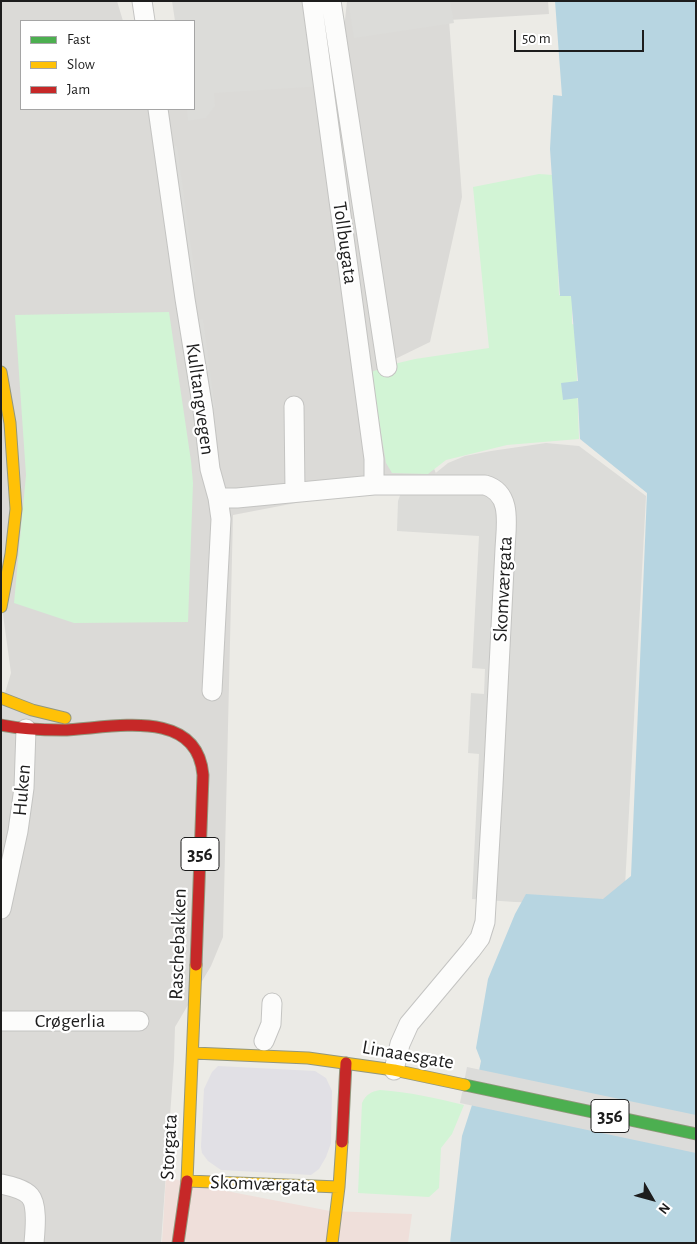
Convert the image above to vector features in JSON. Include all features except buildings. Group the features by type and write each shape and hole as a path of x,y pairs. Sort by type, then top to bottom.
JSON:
{"main road":[{"path":"1,372 10,423 16,484 16,509 11,554 1,607"},
{"path":"1,383 2,378"},
{"name":"Raschebakken","path":"1,698 49,716 108,726"},
{"name":"Raschebakken","path":"1,725 26,729 64,730 108,726 144,726 167,729 189,742 197,752 203,774 203,798 192,1054"},
{"name":"356","path":"192,1054 308,1058 346,1063"},
{"name":"Storgata","path":"178,1243 187,1181 192,1054"},
{"name":"Linaaesgate","path":"346,1063 394,1070 464,1084 696,1134"},
{"name":"Skomværgata","path":"332,1243 341,1169 346,1063"},
{"name":"Skomværgata","path":"187,1181 339,1187"}],"street":[{"path":"142,1 145,20"},
{"name":"Tollbugata","path":"312,1 374,459 374,484"},
{"path":"331,1 387,368"},
{"name":"Kulltangvegen","path":"158,110 203,410 210,469 218,498 221,519 212,691"},
{"path":"294,406 295,492"},
{"name":"Skomværgata","path":"218,498 237,498 374,484 485,485 492,487 502,498 506,516 485,922 480,938 409,1024 400,1044 394,1070"},
{"name":"Huken","path":"1,909 18,831 24,788 26,729"},
{"path":"264,1041 271,1024 272,1003"},
{"name":"Crøgerlia","path":"1,1021 139,1021"},
{"path":"1,1184 16,1187 31,1196 36,1212 34,1243"}],"shaded area":[{"path":"1,1 117,1 123,20 20,20 20,110 195,110 195,47 325,45 337,34 345,20 347,1 548,1 549,14 449,20 462,197 430,342 391,361 437,476 233,515 223,937 211,966 175,1027 161,1243 1,1243 1,706 11,673 1,600"},
{"path":"172,1 312,1 324,86 214,93 215,106 206,118 188,121 187,110 195,110 195,20 175,20"},
{"path":"348,1 450,1 454,23 354,38"},
{"path":"177,146 196,282 183,284 164,148"},
{"path":"203,319 215,408 203,410 189,322"},
{"path":"546,443 579,446 646,496 624,905 472,899 479,754 468,753 471,693 484,694 485,669 472,668 479,536 397,531 398,501 407,476 432,476 448,463 465,456"},
{"path":"218,1066 315,1071 326,1078 332,1091 331,1143 319,1169 311,1175 221,1170 208,1161 202,1153 201,1147 204,1089 212,1072"},
{"path":"166,1176 190,1184 330,1211 412,1214 408,1243 162,1243"}],"green space":[{"path":"539,174 553,175 559,295 571,295 572,297 572,324 575,325 579,439 507,445 446,460 428,474 392,473 386,463 371,372 415,359 489,348 473,187"},
{"path":"169,312 193,483 188,622 74,623 14,603 26,475 15,315"},
{"path":"380,1090 401,1092 464,1105 452,1134 441,1148 439,1188 429,1197 358,1193 362,1103 369,1094"}],"water":[{"path":"555,1 696,1 696,1243 450,1243 462,1136 472,1105 481,1061 476,1048 488,979 515,914 526,894 603,899 631,876 647,493 580,439 578,398 563,400 561,383 578,381 571,296 560,296 550,149 553,95 562,96"}],"pier":[{"path":"467,1067 696,1115 696,1153 460,1103"}],"traffic: fast":[{"path":"465,1085 696,1134"}],"traffic: slow":[{"path":"1,372 10,423 16,509 11,554 1,607"},
{"path":"1,698 32,710 65,718"},
{"path":"196,965 187,1181 339,1187 342,1142"},
{"path":"193,1053 308,1058 394,1070 465,1085"},
{"path":"332,1243 339,1187"}],"traffic: jam":[{"path":"1,725 62,730 125,725 148,726 168,730 185,738 197,753 203,775 196,965"},
{"path":"342,1142 346,1063"},
{"path":"178,1243 187,1181"}]}
